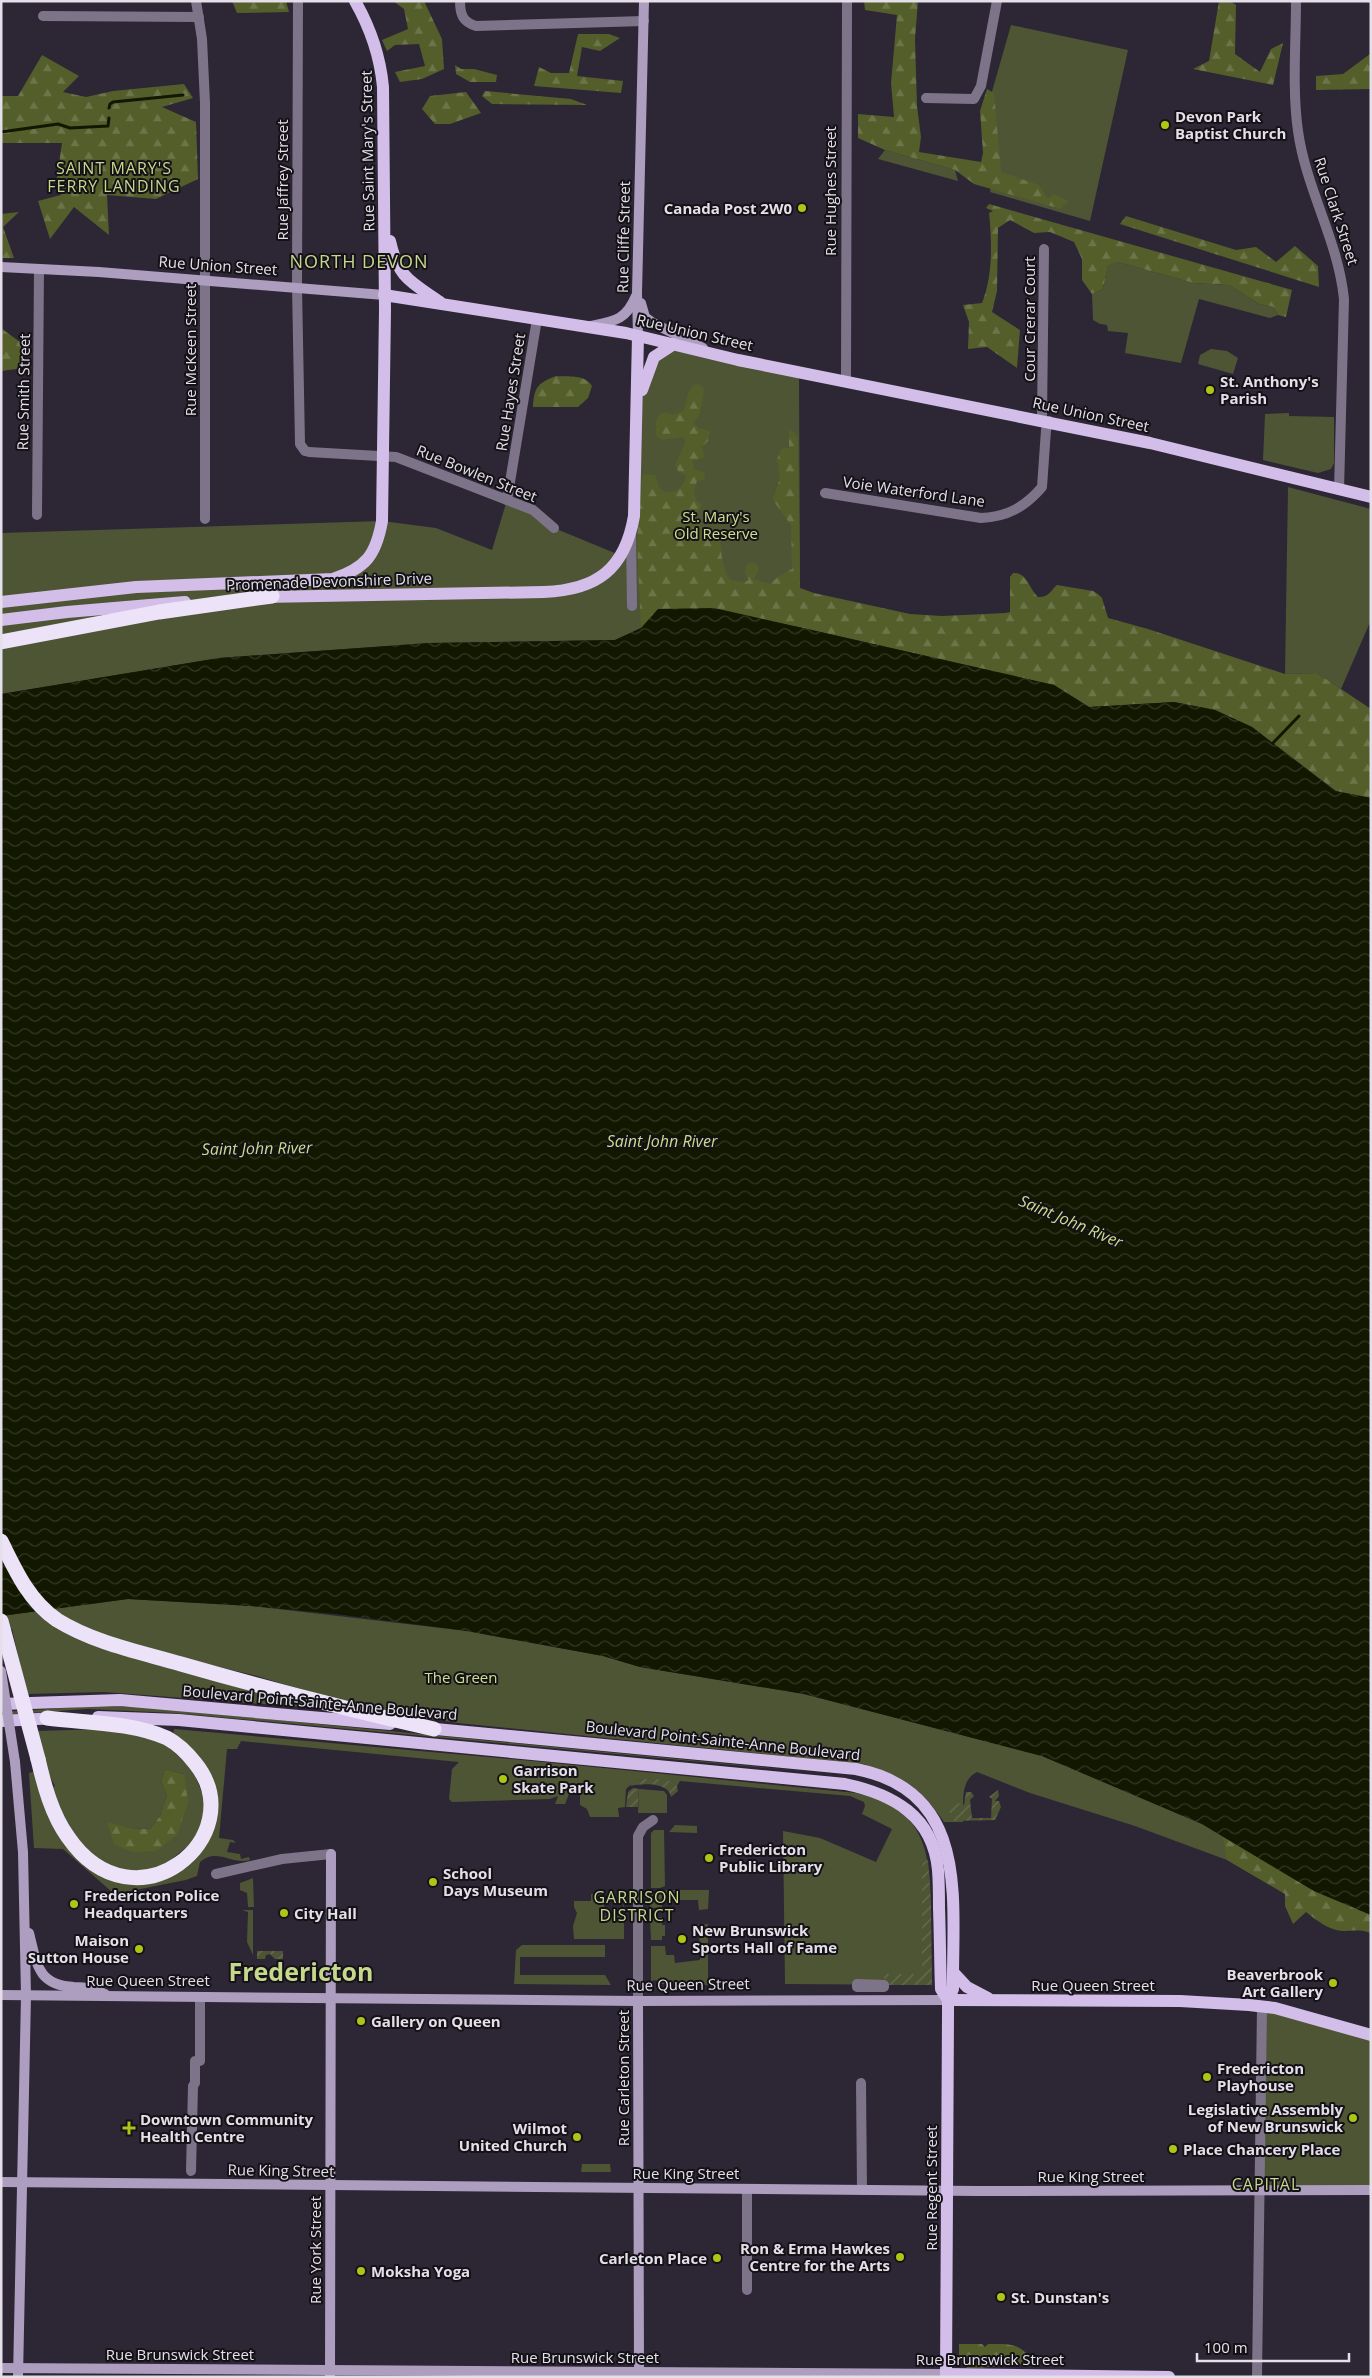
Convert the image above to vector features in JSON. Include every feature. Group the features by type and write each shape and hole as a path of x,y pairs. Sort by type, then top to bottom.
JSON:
{"highway":[{"path":"1,642 158,612 272,596"},
{"path":"1,1541 16,1572 28,1591 56,1619 96,1639 350,1710 434,1729"},
{"path":"1,1621 52,1805 68,1838 91,1862 103,1870 121,1876 139,1878 155,1876 182,1863 193,1853 206,1829 210,1813 207,1784 200,1768 180,1747 168,1739 131,1728 48,1718"}],"main road":[{"name":"Rue Saint Mary's Street","path":"355,1 376,45 381,64 385,219 384,456"},
{"name":"Rue Cliffe Street","path":"631,534 634,516 644,1"},
{"path":"385,219 393,254 404,277 442,303"},
{"name":"Rue Union Street","path":"1,267 204,280 384,295 590,327 1150,442 1371,497"},
{"path":"590,327 615,321 624,316 631,308 637,293"},
{"path":"637,293 645,317 710,352"},
{"path":"636,412 647,370 654,357 674,344"},
{"name":"Promenade Devonshire Drive","path":"1,602 136,587 333,579 352,573 364,564 373,552 379,538 382,521 384,456"},
{"name":"Promenade Devonshire Drive","path":"1,620 146,604 272,596 569,591 591,584 608,571 622,556 631,534"},
{"path":"1,1671 15,1762 23,1852 25,1918 26,1996 18,2373"},
{"name":"Boulevard Point-Sainte-Anne Boulevard","path":"1,1704 120,1700 225,1708 845,1767 879,1774 912,1794 929,1813 944,1839 953,1880 953,1989 948,2000"},
{"name":"Boulevard Point-Sainte-Anne Boulevard","path":"1,1721 86,1717 179,1720 845,1784 867,1789 902,1804 916,1818 932,1844 938,1870 941,1989 948,2000"},
{"name":"Rue York Street","path":"330,2374 332,1854"},
{"path":"25,1918 37,1966 48,1980 55,1984 85,1987 110,1996"},
{"path":"953,1972 966,1987 993,2000"},
{"name":"Rue Queen Street","path":"1,1995 638,2001 993,2000 1180,2002 1275,2008 1371,2035"},
{"name":"Rue Regent Street","path":"946,2376 948,2000"},
{"name":"Rue Carleton Street","path":"638,2001 639,2373"},
{"name":"Rue King Street","path":"1,2182 862,2190 1371,2190"},
{"name":"Rue Brunswick Street","path":"1,2368 18,2373 639,2373 790,2376 1169,2377"}],"street":[{"name":"Rue McKeen Street","path":"196,1 199,16 205,103 205,519"},
{"name":"Rue Jaffrey Street","path":"298,1 298,440 302,448"},
{"path":"460,1 461,15 467,23 476,26 644,21"},
{"name":"Rue Hughes Street","path":"846,381 847,1"},
{"path":"926,98 974,98 981,86 997,1"},
{"name":"Rue Clark Street","path":"1296,1 1298,130 1303,155 1334,246 1342,276 1344,299 1339,490"},
{"path":"43,16 199,16"},
{"name":"Cour Crerar Court","path":"1044,249 1045,420"},
{"name":"Rue Smith Street","path":"37,515 39,269"},
{"name":"Rue Hayes Street","path":"507,500 537,319"},
{"name":"Voie Waterford Lane","path":"825,493 981,518 996,517 1023,506 1042,487 1045,420"},
{"name":"Rue Bowlen Street","path":"302,448 309,452 396,457 532,510 554,528"},
{"path":"631,534 632,606"},
{"name":"Rue Carleton Street","path":"638,2001 638,1836 643,1827 653,1820"},
{"path":"216,1874 282,1859 332,1854"},
{"path":"191,2171 195,2061 200,2061 200,1997"},
{"path":"1257,2377 1262,2006"},
{"path":"861,2083 862,2190"},
{"path":"747,2290 748,2189"}],"green space":[{"path":"232,1 286,1 289,12 237,13"},
{"path":"393,1 424,1 442,39 444,69 422,79 400,82 395,72 425,66 419,44 395,45 387,51 382,40 408,29 404,9"},
{"path":"864,1 918,1 915,39 917,106 921,137 919,152 981,162 983,153 980,111 987,89 994,93 1001,172 1039,185 1048,199 1054,194 1068,201 1061,209 974,184 955,170 885,150 858,138 858,114 894,117 891,83 897,15 865,10"},
{"path":"1219,1 1230,1 1236,5 1235,54 1260,72 1271,49 1283,43 1273,85 1193,69 1209,61"},
{"path":"1361,1 1371,1 1371,89 1316,90 1316,76 1343,74 1370,54 1370,3"},
{"path":"1011,25 1128,50 1090,221 990,192 994,166 989,102"},
{"path":"578,34 609,34 620,38 600,51 582,47 577,76 623,81 621,93 534,86 539,67 551,73 569,73"},
{"path":"42,55 79,76 63,92 86,97 113,91 184,84 193,98 162,107 196,122 198,179 156,199 107,195 109,235 74,207 50,239 38,201 61,195 57,178 62,143 1,143 1,96 18,96"},
{"path":"455,65 461,69 474,69 497,75 496,82 470,82 456,74"},
{"path":"485,91 571,99 587,105 492,104 482,96"},
{"path":"466,92 481,113 450,124 435,124 422,109 430,96"},
{"path":"885,150 955,170 958,181 878,159"},
{"path":"989,204 1292,290 1286,317 1278,315 1274,307 1259,304 1229,285 1193,283 1118,262 1108,265 1103,289 1092,294 1082,280 1082,259 1074,242 1050,232 1034,233 1010,220 998,228 997,291 992,312 1020,330 1017,368 987,347 968,349 969,322 963,305 982,303 986,293 991,258 989,213 993,211 986,208"},
{"path":"19,212 3,227 14,258 1,258 1,214"},
{"path":"1126,216 1236,250 1256,247 1276,262 1295,246 1318,266 1319,287 1120,224"},
{"path":"1118,262 1193,283 1229,285 1259,304 1274,307 1278,315 1270,318 1199,299 1181,363 1125,353 1128,333 1108,331 1107,325 1093,320 1092,294 1103,289 1108,264"},
{"path":"1,328 24,345 24,368 1,371"},
{"name":"St. Mary's Old Reserve","path":"674,344 799,372 800,572 798,626 641,628 615,640 429,643 219,658 1,694 1,533 382,521 436,528 492,550 507,500 554,528 622,556 631,534 636,412 647,370"},
{"path":"1211,349 1227,351 1238,358 1233,374 1198,364 1200,355"},
{"path":"556,376 576,377 589,382 592,386 588,398 578,407 533,407 534,395 538,387"},
{"path":"696,384 701,385 704,389 700,414 693,423 699,428 710,431 708,441 702,447 705,457 693,461 694,469 705,473 704,480 697,481 694,491 697,502 702,504 697,515 700,527 710,527 719,533 723,564 731,580 744,582 749,580 745,572 747,564 755,562 759,569 754,579 770,584 779,576 792,569 791,525 773,500 780,478 777,460 781,449 789,448 789,428 798,437 800,588 814,593 910,614 942,616 1005,613 1010,612 1010,577 1013,573 1018,573 1025,578 1038,597 1047,595 1057,585 1093,591 1102,598 1108,618 1148,629 1285,674 1317,673 1371,709 1371,798 1336,791 1252,727 1215,710 1174,702 1089,707 1054,685 714,608 641,628 637,542 643,474 655,475 660,488 667,492 675,491 684,483 686,475 679,472 675,465 686,442 682,437 662,440 656,436 656,422 663,413 673,415 684,410 690,389"},
{"path":"1289,413 1289,416 1334,417 1334,463 1331,469 1318,473 1263,460 1265,414"},
{"path":"1288,487 1371,509 1371,620 1341,689 1317,673 1285,674"},
{"name":"The Green","path":"128,1599 251,1606 467,1631 603,1656 640,1667 804,1694 1042,1756 1202,1824 1314,1891 1371,1915 1371,1933 1331,1920 1227,1860 1135,1826 1030,1793 977,1772 967,1781 965,1787 963,1822 944,1822 927,1800 910,1785 901,1779 864,1764 458,1723 375,1711 253,1675 168,1655 315,1708 104,1692 27,1694 12,1629 1,1630 1,1616"},
{"path":"96,1706 143,1707 843,1775 175,1713 87,1709 1,1715 1,1712"},
{"path":"106,1729 134,1733 166,1745 192,1768 204,1798 204,1816 195,1840 161,1868 126,1872 98,1860 70,1830 51,1788 55,1786 48,1773 37,1731","holes":["165,1769 184,1774 156,1851 108,1823 130,1828 150,1829 160,1816 167,1795 161,1782"]},
{"path":"174,1729 543,1762 856,1793 879,1800 896,1809 910,1820 919,1834 925,1851 931,1889 932,1985 785,1984 783,1831 820,1838 876,1862 892,1829 862,1814 865,1806 864,1802 850,1796 680,1781 677,1786 650,1778 635,1781 626,1789 625,1807 618,1808 619,1817 590,1817 587,1809 580,1805 580,1794 569,1794 565,1804 555,1804 558,1796 550,1799 452,1802 449,1799 452,1769 459,1762 241,1741 237,1749 227,1749 219,1838 233,1840 236,1843 230,1842 227,1852 240,1854 241,1859 249,1857 250,1860 243,1861 212,1856 200,1862 197,1876 186,1880 120,1893 112,1892 63,1849 34,1848 29,1773 36,1771 97,1872 180,1871 192,1862 206,1845 215,1811 173,1736"},
{"path":"165,1769 184,1774 188,1802 177,1835 156,1851 132,1852 114,1844 107,1822 130,1828 150,1829 160,1816 167,1795 161,1782"},
{"path":"650,1778 669,1781 677,1786 678,1791 671,1797 669,1792 660,1786 641,1784 630,1786 634,1781"},
{"path":"633,1788 639,1789 638,1807 626,1807 628,1792"},
{"path":"639,1789 664,1791 667,1795 667,1813 638,1813"},
{"path":"998,1790 999,1796 995,1801 999,1801 1001,1807 995,1820 954,1821 948,1809 958,1803 964,1805 966,1792 971,1792 974,1796 970,1800 972,1818 991,1818 992,1799 989,1797"},
{"path":"675,1825 697,1826 697,1833 669,1832"},
{"path":"654,1830 664,1830 665,1886 660,1888 651,1888 651,1833"},
{"path":"1223,1837 1314,1891 1371,1915 1371,1933 1332,1929 1306,1912 1293,1924 1285,1906 1285,1894 1227,1860"},
{"path":"928,1860 931,1906 932,1985 884,1985 884,1974 922,1974 922,1866"},
{"path":"253,1878 254,1907 248,1907 247,1893 240,1890 240,1883"},
{"path":"667,1890 709,1890 708,1909 699,1910 698,1900 662,1900 662,1908 650,1908 651,1893 661,1893"},
{"path":"591,1894 604,1895 604,1916 623,1916 624,1895 624,1939 574,1939 573,1926 577,1913 574,1901 591,1901"},
{"path":"242,1910 253,1910 253,1955 247,1942 248,1912"},
{"path":"662,1917 662,1925 665,1925 665,1936 662,1936 662,1940 651,1940 650,1918"},
{"path":"708,1924 708,1985 661,1984 656,1980 651,1981 651,1946 665,1946 666,1955 674,1955 675,1963 700,1960 699,1927 692,1925"},
{"path":"522,1945 605,1945 605,1957 520,1957 520,1975 605,1975 611,1985 514,1984 516,1950"},
{"path":"257,1951 283,1951 283,1959 275,1959 270,1954 266,1955 265,1959 257,1959"},
{"path":"1262,2006 1371,2035 1371,2190 1259,2191"},
{"path":"582,2164 610,2164 611,2172 581,2172"},
{"path":"959,2344 982,2344 985,2347 988,2344 1014,2346 1024,2351 1032,2362 1030,2364 967,2368 959,2357"}],"water":[{"name":"Saint John River","path":"714,608 1054,685 1089,707 1174,702 1215,710 1252,727 1335,791 1371,798 1371,1915 1314,1891 1202,1824 1042,1756 804,1694 640,1667 603,1656 467,1631 335,1614 251,1606 128,1599 1,1616 1,694 219,658 429,643 615,640 641,628 658,609"}],"waterway":[{"path":"109,108 113,102 183,95"},
{"path":"1,132 58,124 70,128 108,126 109,118"},
{"path":"1273,743 1299,716"}],"place":[{"name":"Devon Park Baptist Church","path":"1165,125"},
{"name":"Canada Post 2W0","path":"802,208"},
{"name":"St. Anthony's Parish","path":"1210,390"},
{"name":"Garrison Skate Park","path":"503,1779"},
{"name":"Fredericton Public Library","path":"709,1858"},
{"name":"School Days Museum","path":"433,1882"},
{"name":"Fredericton Police Headquarters","path":"74,1904"},
{"name":"City Hall","path":"284,1913"},
{"name":"New Brunswick Sports Hall of Fame","path":"682,1939"},
{"name":"Maison Sutton House","path":"139,1949"},
{"name":"Beaverbrook Art Gallery","path":"1333,1983"},
{"name":"Gallery on Queen","path":"361,2021"},
{"name":"Fredericton Playhouse","path":"1207,2077"},
{"name":"Legislative Assembly of New Brunswick","path":"1353,2118"},
{"name":"Downtown Community Health Centre","path":"129,2128"},
{"name":"Wilmot United Church","path":"577,2137"},
{"name":"Place Chancery Place","path":"1173,2149"},
{"name":"Ron & Erma Hawkes Centre for the Arts","path":"900,2257"},
{"name":"Carleton Place","path":"717,2258"},
{"name":"Moksha Yoga","path":"361,2271"},
{"name":"St. Dunstan's","path":"1001,2297"}],"district":[{"name":"SAINT MARY'S FERRY LANDING","path":"114,177"},
{"name":"NORTH DEVON","path":"359,261"},
{"name":"GARRISON DISTRICT","path":"637,1906"},
{"name":"Fredericton","path":"301,1971"},
{"name":"CAPITAL","path":"1266,2184"}]}
